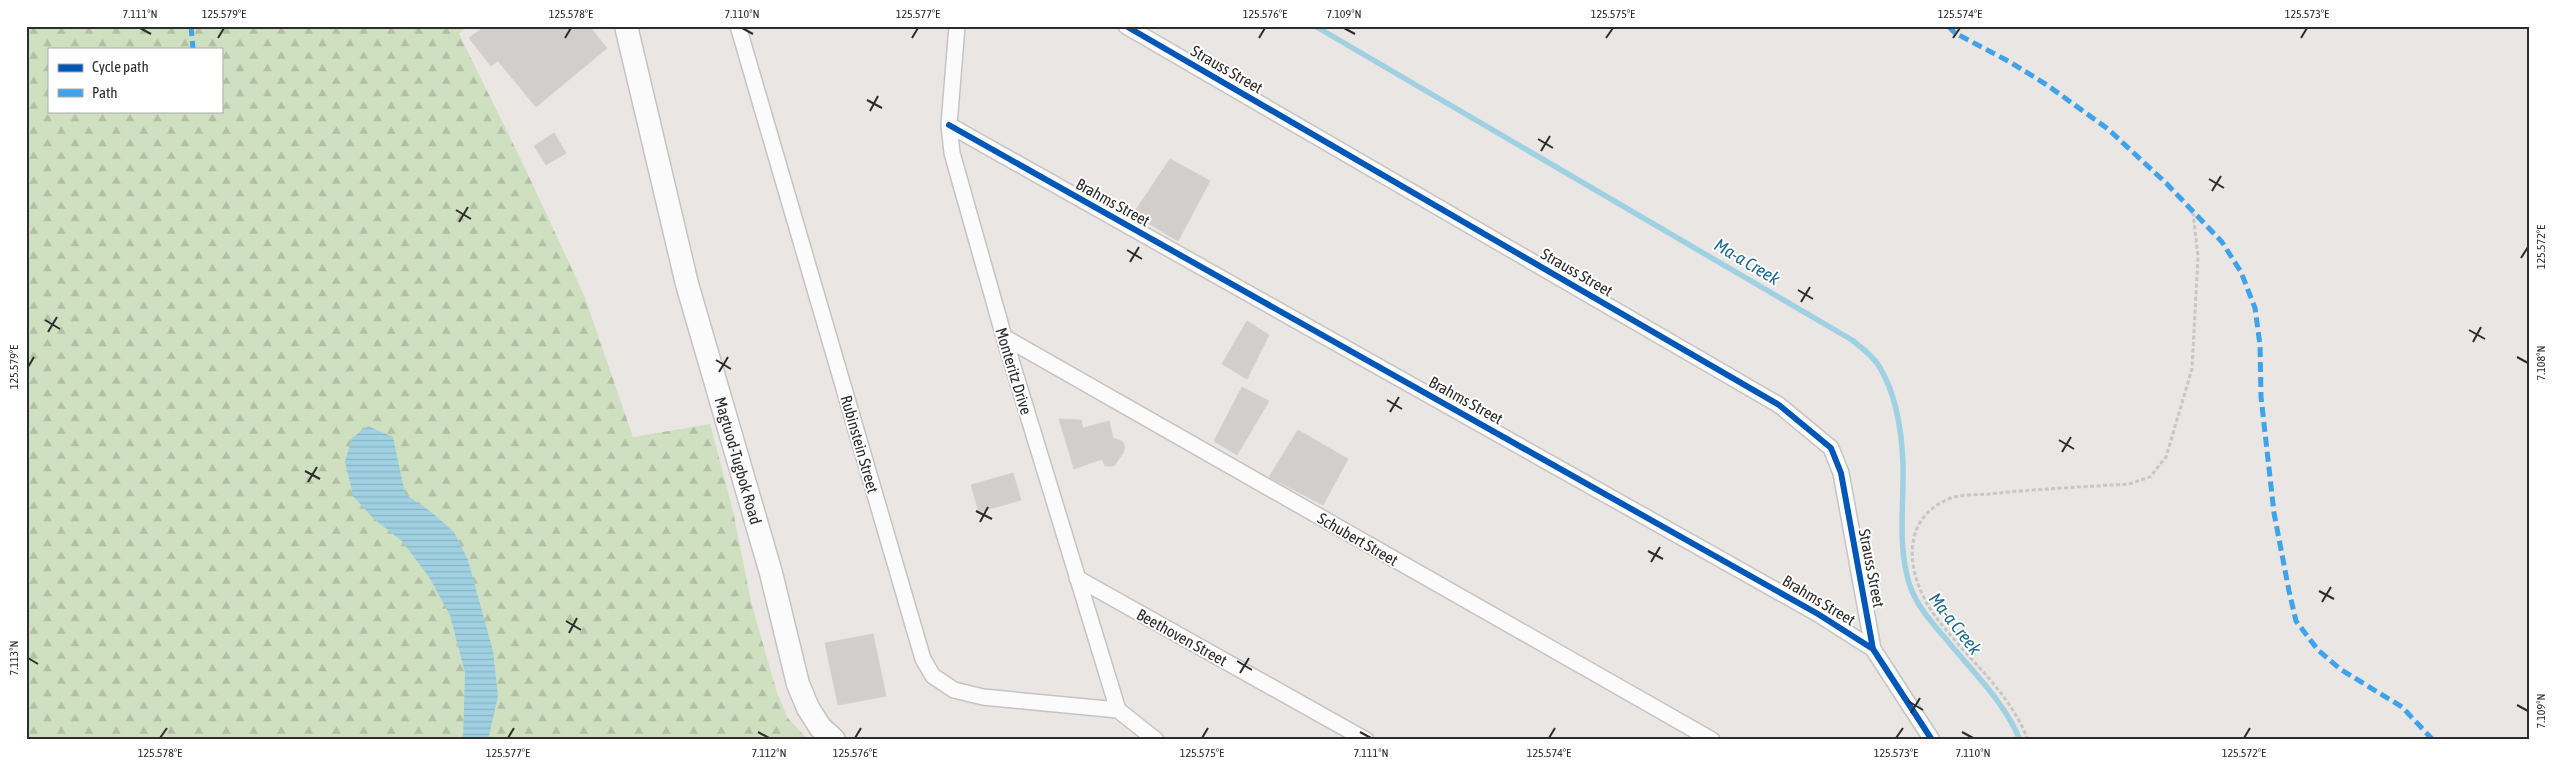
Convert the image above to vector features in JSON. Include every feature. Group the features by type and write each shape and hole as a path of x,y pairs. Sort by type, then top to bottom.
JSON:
{"main road":[{"name":"Magtuod-Tugbok Road","path":"626,26 687,284 771,573 798,684 816,721 834,740"}],"street":[{"name":"Rubinstein Street","path":"738,26 923,659 933,676 954,690 984,697 1118,710"},
{"name":"Monteritz Drive","path":"958,26 949,125 952,153 1004,338 1118,710"},
{"name":"Strauss Street","path":"1126,26 1779,405 1808,427 1831,448 1841,473 1873,649"},
{"name":"Brahms Street","path":"949,125 1818,614 1873,649 1932,740"},
{"name":"Schubert Street","path":"1004,338 1712,740"},
{"name":"Beethoven Street","path":"1077,578 1366,740"},
{"path":"1118,710 1156,740"}],"path":[{"path":"2028,740 2022,723 1997,686 1933,612 1918,585 1912,558 1914,534 1926,512 1952,498 2129,484 2150,476 2166,457 2192,369 2198,256 2193,213"}],"green space":[{"path":"26,26 468,26 459,34 524,166 584,295 633,437 710,424 733,511 751,602 777,693 787,717 808,740 26,740"}],"water":[{"path":"368,426 393,437 405,494 430,511 454,532 468,560 493,651 498,696 488,740 463,740 465,673 450,615 429,577 402,541 374,519 353,496 345,461 352,438"}],"building":[{"path":"485,26 589,26 607,48 536,107 498,61 491,66 469,38"},
{"path":"554,133 566,153 546,165 534,146"},
{"path":"1170,159 1210,181 1178,241 1133,214"},
{"path":"1247,321 1269,335 1247,379 1222,364"},
{"path":"1242,387 1269,401 1237,455 1214,441"},
{"path":"1059,419 1081,420 1083,428 1109,421 1113,438 1122,441 1125,447 1123,453 1114,466 1105,466 1102,459 1074,469"},
{"path":"1298,430 1348,459 1323,505 1269,477"},
{"path":"1013,473 1021,500 979,512 971,485"},
{"path":"873,634 886,696 838,705 825,643"}],"waterway":[{"name":"Ma-a Creek","path":"1315,26 1852,340 1870,355 1885,377 1897,414 1903,465 1902,541 1910,586 1930,620 1996,699 2020,740"}],"marked path":[{"path":"191,26 193,48"},
{"path":"1948,26 1955,33 2010,62 2047,85 2108,129 2166,183 2222,242 2241,272 2255,308 2260,345 2261,397 2274,513 2296,621 2318,650 2340,669 2402,707 2433,740"}],"cycle path":[{"path":"1126,26 1779,405 1831,448 1841,473 1873,649"},
{"path":"949,125 1818,614 1873,649 1932,740"}]}
